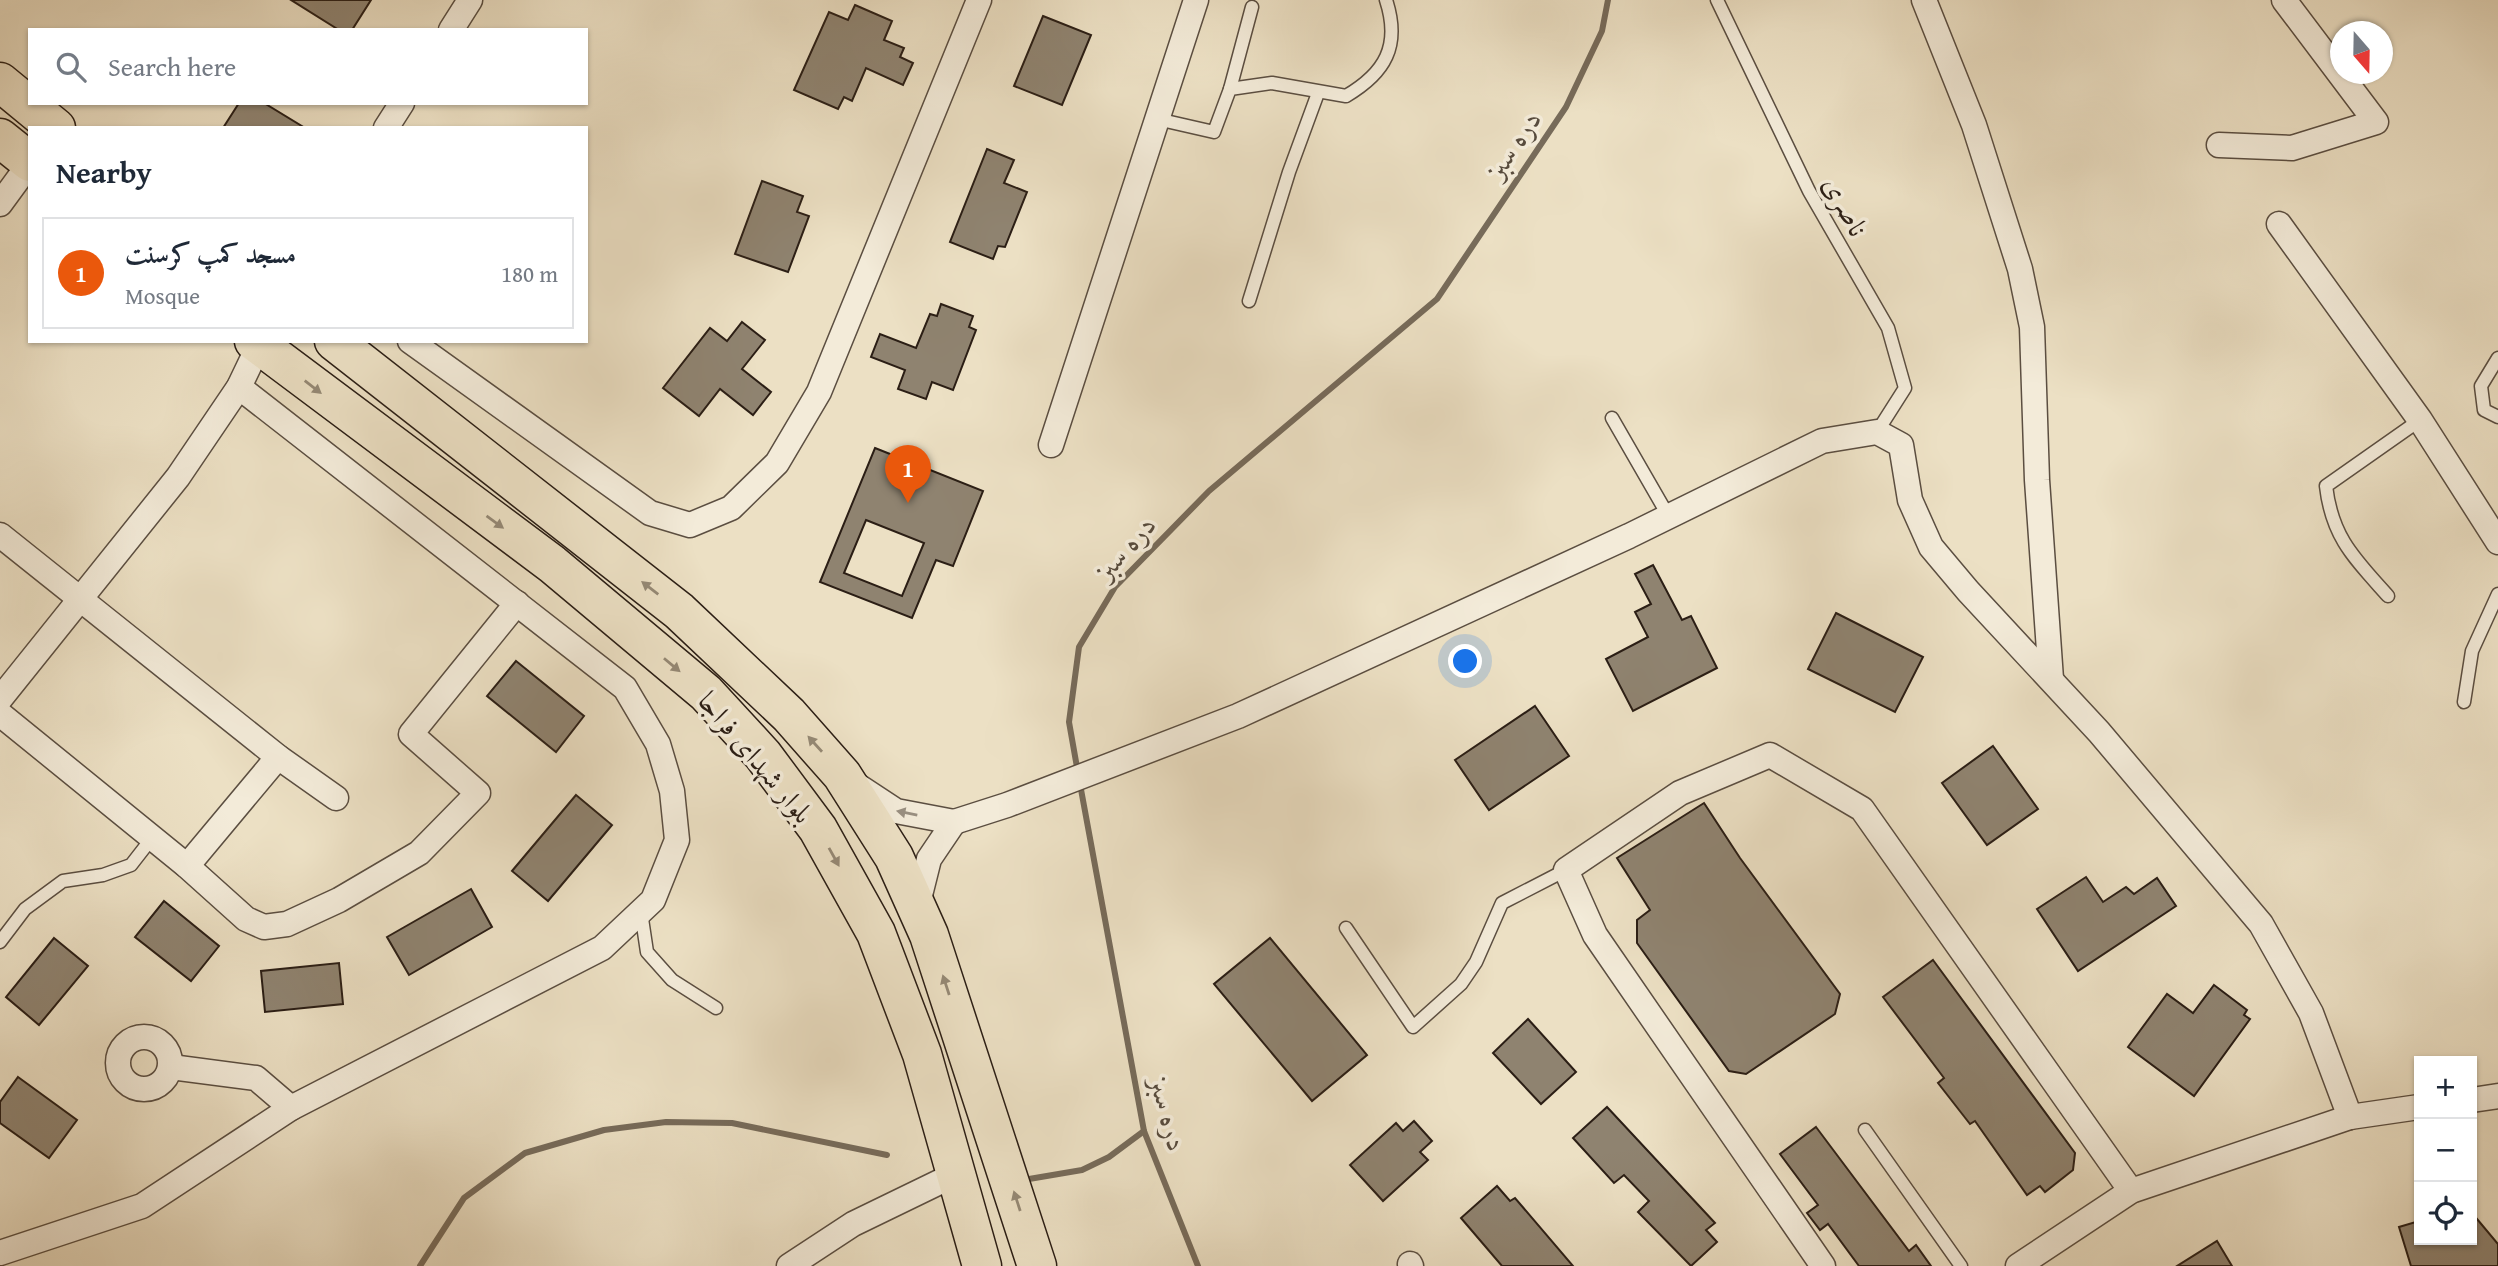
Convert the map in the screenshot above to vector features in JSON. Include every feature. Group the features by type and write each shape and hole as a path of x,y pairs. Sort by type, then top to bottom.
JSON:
{"main road":[{"path":"0,82 54,126"},
{"path":"0,138 28,160"},
{"name":"بلوار شهدای فراجا","path":"259,343 552,564 706,693 763,755 818,829 876,933 922,1054 982,1266"},
{"name":"بلوار شهدای فراجا","path":"337,343 679,611 789,715 842,775 894,857 929,934 1037,1266"}],"street":[{"path":"452,28 470,0"},
{"path":"413,343 650,513 690,525 731,508 777,463 820,392 979,0"},
{"path":"1051,445 1196,0"},
{"path":"1924,0 1974,125 2020,269 2032,327 2038,480 2052,679"},
{"path":"2219,145 2292,148 2376,122 2284,0"},
{"path":"387,126 401,105"},
{"path":"0,204 28,165"},
{"path":"2278,224 2420,419 2498,542"},
{"path":"0,699 178,477 239,387 258,343"},
{"path":"2,1246 142,1206 291,1108 602,948 653,900 677,840 672,791 658,744 625,688 239,387"},
{"path":"842,775 896,811 954,822 1006,805 1238,716 1669,517 1822,441 1877,432 1901,445 1910,500 1931,547 1968,591 2052,679 2261,924 2311,1013 2350,1117"},
{"path":"0,535 278,758 336,798"},
{"path":"0,714 187,866 246,919 264,927 287,924 339,900 419,853 478,793 411,734 517,603"},
{"path":"1823,1266 1595,935 1566,870 1680,793 1770,755 1862,809 2131,1191"},
{"path":"187,866 278,758"},
{"path":"917,907 929,859 954,822"},
{"path":"171,1067 256,1078 291,1108"},
{"path":"2477,1099 2498,1096"},
{"path":"2018,1266 2131,1191 2350,1117 2414,1108"},
{"path":"795,1264 853,1224 956,1174"}],"lane":[{"path":"1230,89 1272,83 1346,96 1372,80 1391,48 1386,0"},
{"name":"ناصری","path":"1717,0 1809,191 1888,328 1905,388 1877,432"},
{"path":"1157,120 1214,132 1230,89 1252,7"},
{"path":"1249,302 1289,172 1318,93"},
{"path":"2498,358 2480,386 2484,410 2498,417"},
{"path":"1612,418 1669,517"},
{"path":"2388,597 2350,554 2329,515 2326,486 2420,419"},
{"path":"2464,702 2472,650 2498,594"},
{"path":"0,942 25,909 63,881 103,874 131,864 152,838"},
{"path":"1346,928 1413,1027 1461,984 1476,962 1502,903 1566,870"},
{"path":"641,912 647,952 672,980 716,1007"},
{"path":"1865,1130 1961,1266"}],"building":[{"path":"291,0 371,0 353,28 336,28"},
{"path":"855,5 892,21 884,40 904,48 900,57 913,63 903,85 866,68 852,101 844,97 838,109 794,90 829,12 848,20"},
{"path":"1043,16 1091,35 1062,105 1014,86"},
{"path":"238,105 267,105 302,126 224,126"},
{"path":"987,149 1014,160 1004,183 1027,192 1005,247 998,246 993,259 950,242"},
{"path":"762,181 803,196 797,212 809,216 788,272 735,254"},
{"path":"941,304 973,316 969,327 976,330 953,390 932,382 926,399 898,389 905,370 871,357 880,334 916,348 930,314 937,316"},
{"path":"742,322 765,340 742,369 771,392 753,415 720,389 699,416 663,388 710,328 727,341"},
{"path":"875,448 983,491 953,566 936,560 912,618 820,582","holes":["866,520 924,543 902,596 844,573"]},
{"path":"1653,565 1682,620 1691,616 1717,668 1633,711 1606,659 1648,637 1635,612 1651,604 1635,574"},
{"path":"1836,613 1923,657 1895,712 1808,669"},
{"path":"516,661 584,716 556,752 487,696"},
{"path":"1535,706 1569,756 1489,810 1455,760"},
{"path":"1993,746 2038,809 1987,845 1942,783"},
{"path":"576,795 612,825 548,901 512,871"},
{"path":"1704,803 1740,858 1840,994 1835,1014 1746,1074 1729,1071 1637,943 1637,920 1650,910 1617,858"},
{"path":"2086,877 2103,902 2126,887 2134,894 2157,878 2176,906 2078,971 2037,909"},
{"path":"471,889 492,927 409,975 387,937"},
{"path":"164,901 219,946 191,981 135,937"},
{"path":"54,938 88,966 39,1025 6,997"},
{"path":"1270,938 1367,1055 1312,1101 1214,984"},
{"path":"1933,960 2075,1153 2073,1170 2045,1192 2040,1186 2027,1195 1975,1121 1970,1124 1938,1083 1944,1078 1883,997"},
{"path":"339,963 343,1004 265,1012 261,971"},
{"path":"2214,985 2247,1010 2244,1015 2250,1019 2194,1096 2128,1047 2167,994 2193,1013"},
{"path":"1528,1019 1576,1072 1541,1104 1493,1053"},
{"path":"18,1077 77,1120 49,1158 0,1123 0,1102"},
{"path":"1607,1107 1715,1223 1706,1230 1717,1242 1691,1266 1638,1212 1649,1201 1624,1175 1614,1183 1573,1138"},
{"path":"1414,1121 1432,1141 1420,1152 1428,1160 1383,1201 1350,1165 1396,1123 1403,1131"},
{"path":"1816,1127 1909,1251 1916,1245 1931,1266 1859,1266 1828,1224 1820,1230 1807,1213 1818,1205 1780,1154"},
{"path":"1497,1186 1510,1201 1515,1198 1573,1266 1502,1266 1461,1218"},
{"path":"2477,1219 2498,1244 2498,1266 2411,1266 2399,1227 2414,1222 2414,1245 2477,1245"},
{"path":"2217,1241 2232,1266 2177,1266"}],"waterway":[{"name":"دره سبز","path":"1078,773 1069,722 1079,647 1115,587 1209,491 1437,299 1566,107 1602,31 1608,0"},
{"name":"دره سبز","path":"1080,784 1144,1131 1198,1266"},
{"path":"420,1266 464,1198 525,1153 604,1130 666,1122 732,1123 887,1155"},
{"path":"1029,1179 1082,1170 1109,1157 1144,1131"}],"place":[{"name":"مسجد کمپ کرسنت","path":"908,503"}]}
